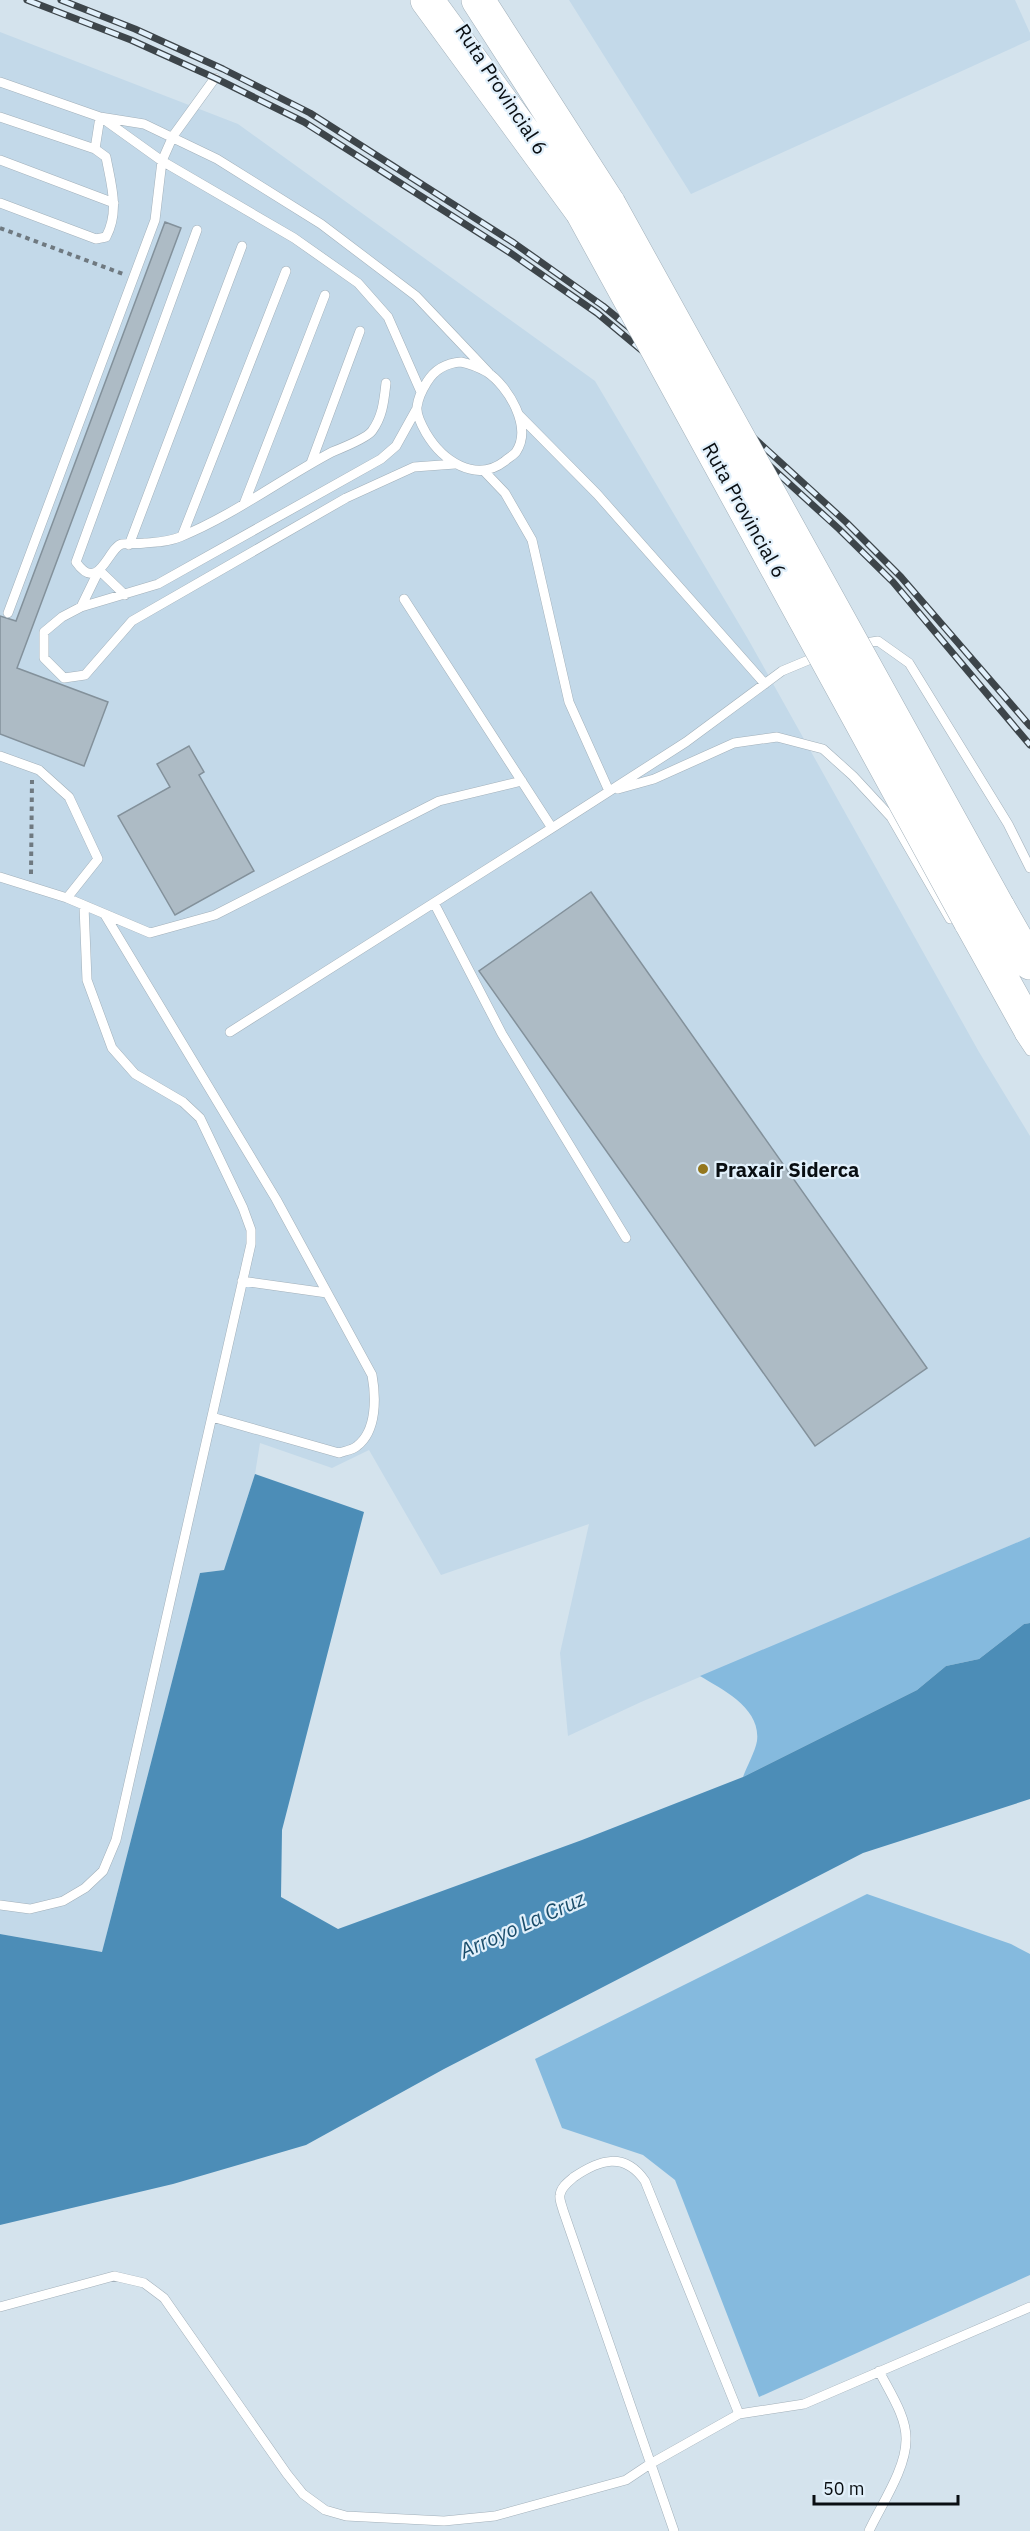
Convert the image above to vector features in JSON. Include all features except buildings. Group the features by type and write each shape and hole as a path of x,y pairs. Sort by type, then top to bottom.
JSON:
{"highway":[{"path":"427,0 595,208"},
{"name":"Ruta Provincial 6","path":"444,0 595,208"},
{"name":"Ruta Provincial 6","path":"478,0 595,208 975,919 1024,1030"},
{"path":"502,0 595,208"},
{"name":"Ruta Provincial 6","path":"975,919 1030,963"}],"lane":[{"path":"8,613 135,279 155,220 162,161 172,135 215,78"},
{"path":"0,82 100,117 144,124 172,135 217,159 331,231 416,296 489,374 513,402 519,415 522,436 516,452 500,465 484,471"},
{"path":"0,117 95,149 106,157 114,203 112,227 106,237 96,239 0,203"},
{"path":"95,149 100,117"},
{"path":"100,117 162,161 294,238 358,284 388,317 421,392"},
{"path":"0,160 114,203"},
{"path":"99,570 89,572 80,569 76,562 197,230"},
{"path":"129,545 242,246"},
{"path":"182,536 285,271"},
{"path":"244,504 325,295"},
{"path":"311,463 360,331"},
{"path":"489,374 474,365 447,363 431,375 421,392 416,410 396,446 381,459 158,584 125,596 81,607 62,617 44,632 44,658 64,678 85,675 132,621 346,498 414,466 455,464 484,471 505,493 532,540 569,702 609,791"},
{"path":"81,607 99,570 106,564 115,548 122,544 163,543 182,536 244,504 311,463 371,433 383,409 386,383"},
{"path":"416,410 432,443 441,454 455,464"},
{"path":"519,415 597,494 765,684"},
{"path":"99,570 125,596"},
{"path":"404,599 552,828"},
{"path":"841,646 878,642 909,663 1008,824 1030,868"},
{"path":"230,1032 686,742 782,671 831,650"},
{"path":"609,791 654,779 734,743 777,737 823,749 867,790 975,919"},
{"path":"0,756 39,770 69,797 98,859 67,898"},
{"path":"0,877 67,898 150,933 215,915 439,801 522,782"},
{"path":"434,903 502,1034 626,1238"},
{"path":"0,1905 30,1909 63,1901 85,1887 103,1871 116,1840 251,1244 251,1230 243,1208 200,1118 183,1102 135,1074 112,1048 87,980 84,906"},
{"path":"105,915 276,1198 372,1375 376,1395 368,1432 357,1447 339,1453 212,1417"},
{"path":"1024,1030 1030,1051"},
{"path":"242,1281 327,1293"},
{"path":"674,2531 560,2196 565,2184 598,2162 619,2162 637,2169 645,2181 739,2414"},
{"path":"0,2307 114,2276 144,2283 164,2298 286,2474 303,2494 325,2510 346,2516 444,2521 495,2516 626,2480 739,2414 804,2404 1030,2307"},
{"path":"869,2531 899,2470 906,2440 903,2421 879,2371"}],"path":[{"path":"0,228 135,279"},
{"path":"31,887 32,768"}],"shaded area":[{"path":"569,0 1015,0 1030,33 1030,40 691,194"},
{"path":"0,32 238,124 595,381 748,639 979,1052 1030,1136 1030,1537 641,1702 568,1736 560,1653 589,1524 441,1575 369,1450 332,1468 260,1443 255,1474 224,1570 200,1573 102,1952 0,1934"},
{"path":"1030,1537 1030,1623 1024,1624 979,1659 946,1666 917,1690 743,1777 757,1741 757,1729 753,1719 739,1701 700,1676"},
{"path":"867,1894 1011,1944 1030,1954 1030,2275 759,2397 675,2180 643,2155 562,2128 535,2059"}],"water":[{"name":"Arroyo La Cruz","path":"255,1474 364,1512 282,1830 281,1897 338,1929 582,1840 743,1777 917,1690 946,1666 979,1659 1024,1624 1030,1623 1030,1799 863,1853 444,2069 306,2145 173,2184 0,2225 0,1934 102,1952 200,1573 224,1570"}],"railway":[{"path":"27,0 131,40 304,122 509,252 597,313 657,363 839,529 893,582 1030,745"},
{"path":"61,0 135,29 223,69 310,113 514,243 603,306 664,356 846,522 901,577 1030,726"}],"place":[{"name":"Praxair Siderca","path":"703,1169"}]}
